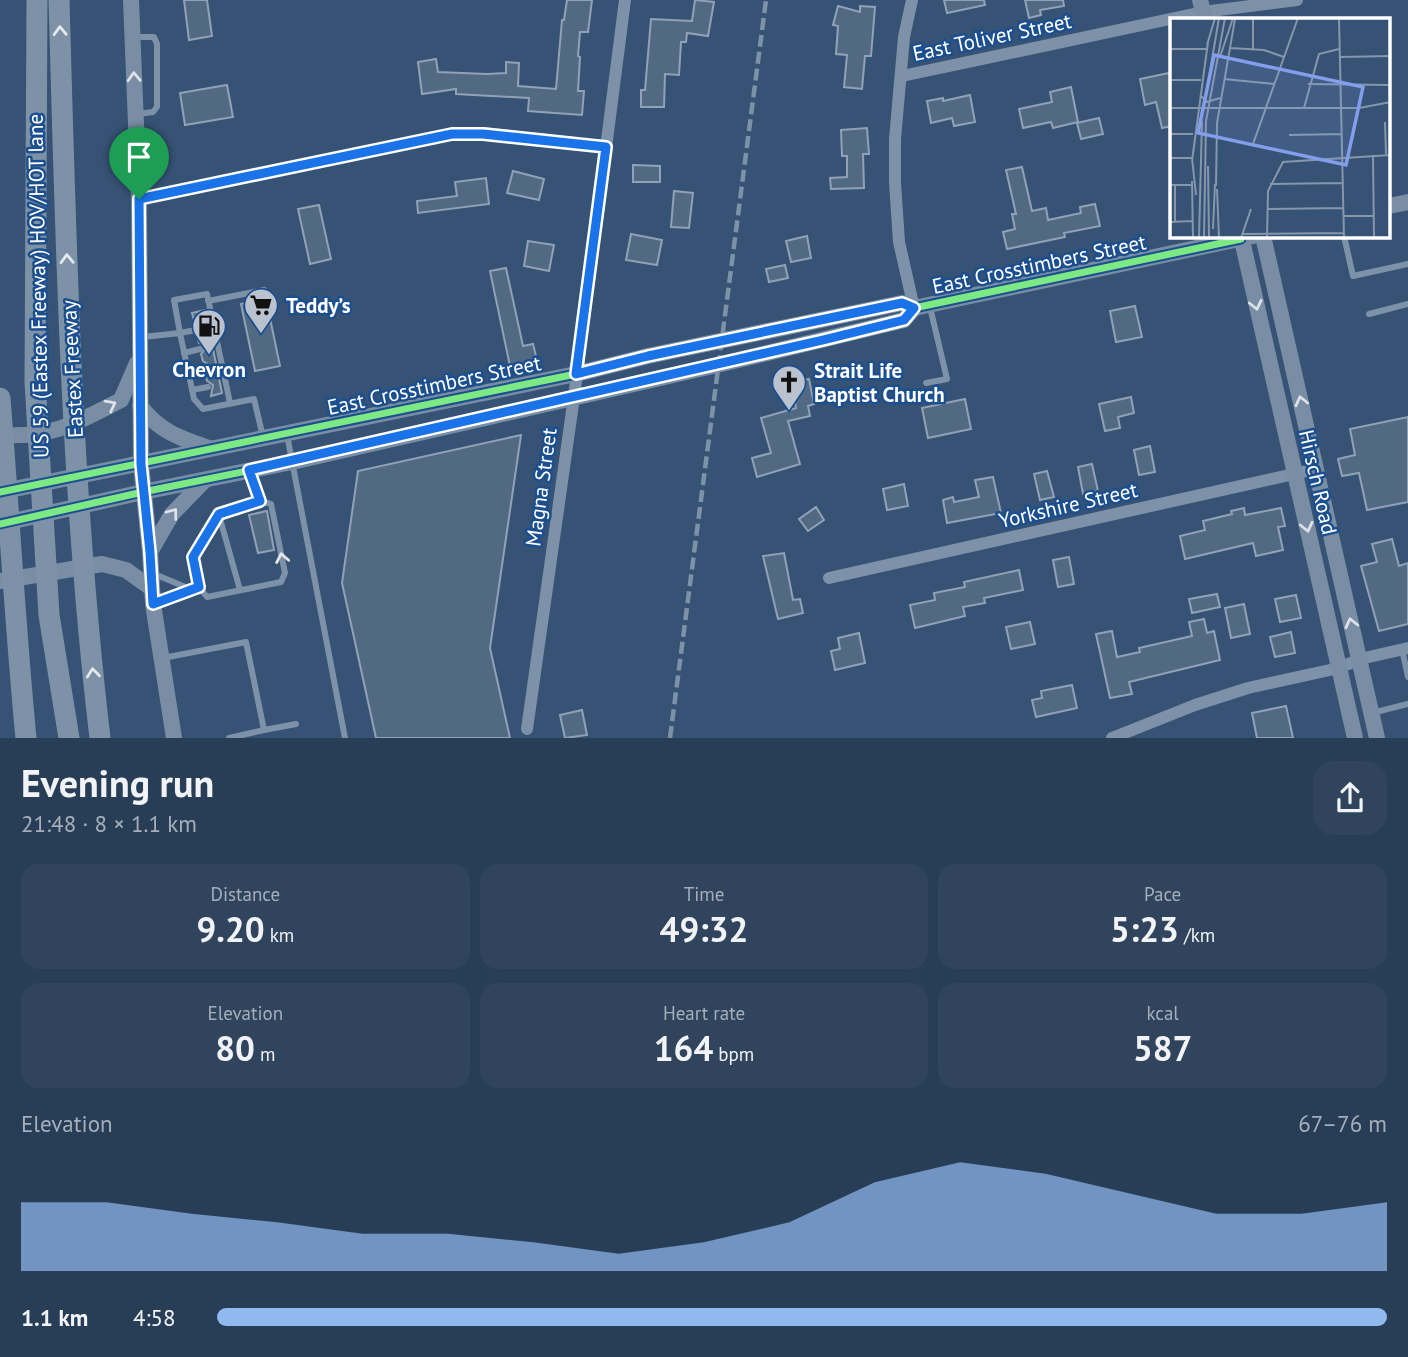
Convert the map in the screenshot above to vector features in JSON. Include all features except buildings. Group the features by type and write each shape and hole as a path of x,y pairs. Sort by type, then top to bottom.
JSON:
{"highway":[{"name":"US 59 (Eastex Freeway) HOV/HOT lane","path":"37,0 35,382 49,615 69,737"},
{"name":"Eastex Freeway","path":"60,1 71,376 86,608 100,737"},
{"path":"0,398 15,624 26,737"}],"main road":[{"path":"131,0 139,199 141,464 151,588 174,737"},
{"name":"East Crosstimbers Street","path":"0,492 576,374 648,356 902,303 922,307 1240,238"},
{"name":"Hirsch Road","path":"1245,238 1294,474 1355,737"},
{"name":"Hirsch Road","path":"1263,238 1377,737"},
{"name":"East Crosstimbers Street","path":"0,524 292,462 757,356 904,320 922,307"},
{"path":"0,435 55,432 121,400 130,382 140,343"},
{"path":"141,406 151,421 172,435 212,449"},
{"path":"150,552 172,514 205,480"},
{"path":"0,581 102,564 126,570 151,588"}],"street":[{"name":"Magna Street","path":"527,729 625,0"},
{"path":"912,0 904,37 895,139 895,183 900,242 922,307"},
{"name":"East Toliver Street","path":"902,76 1203,10 1297,0"},
{"path":"139,199 452,134 483,134 606,147"},
{"name":"Yorkshire Street","path":"829,578 1316,469"},
{"path":"1112,737 1248,688 1339,668 1360,659 1405,649"}],"lane":[{"path":"133,37 153,37 157,44 157,107 153,112 136,115"},
{"path":"1344,238 1353,276 1408,264"},
{"path":"208,301 264,290"},
{"path":"230,403 216,347 207,294 174,300 194,399 203,409 254,399 263,438"},
{"path":"1369,314 1408,304"},
{"path":"922,307 947,379 926,383"},
{"path":"140,343 196,330"},
{"path":"184,353 200,349"},
{"path":"188,370 204,367"},
{"path":"192,390 208,387"},
{"path":"287,433 345,737"},
{"path":"249,470 260,501"},
{"path":"260,501 271,504 285,573 281,582 207,597 199,587 193,557 219,514 260,501"},
{"path":"219,514 240,590"},
{"path":"151,588 199,587"},
{"path":"151,588 190,589"},
{"path":"161,659 246,642 264,730"},
{"path":"1405,649 1408,677"},
{"path":"1372,713 1408,704"},
{"path":"229,737 296,723"}],"railway":[{"path":"670,738 766,0"}],"cycle path":[{"path":"0,492 576,374 648,356 902,303 914,308 1241,239"},
{"path":"0,524 292,462 717,365 904,320 914,308"}],"place":[{"name":"Teddy’s","path":"261,335"},
{"name":"Chevron","path":"209,356"},
{"name":"Strait Life Baptist Church","path":"789,412"}],"route":[{"path":"452,134 483,134 606,147 576,374 648,356 902,303 914,308 904,320 823,340 249,470 260,501 219,514 193,557 199,587 153,604 141,464 139,199 452,134"}]}
